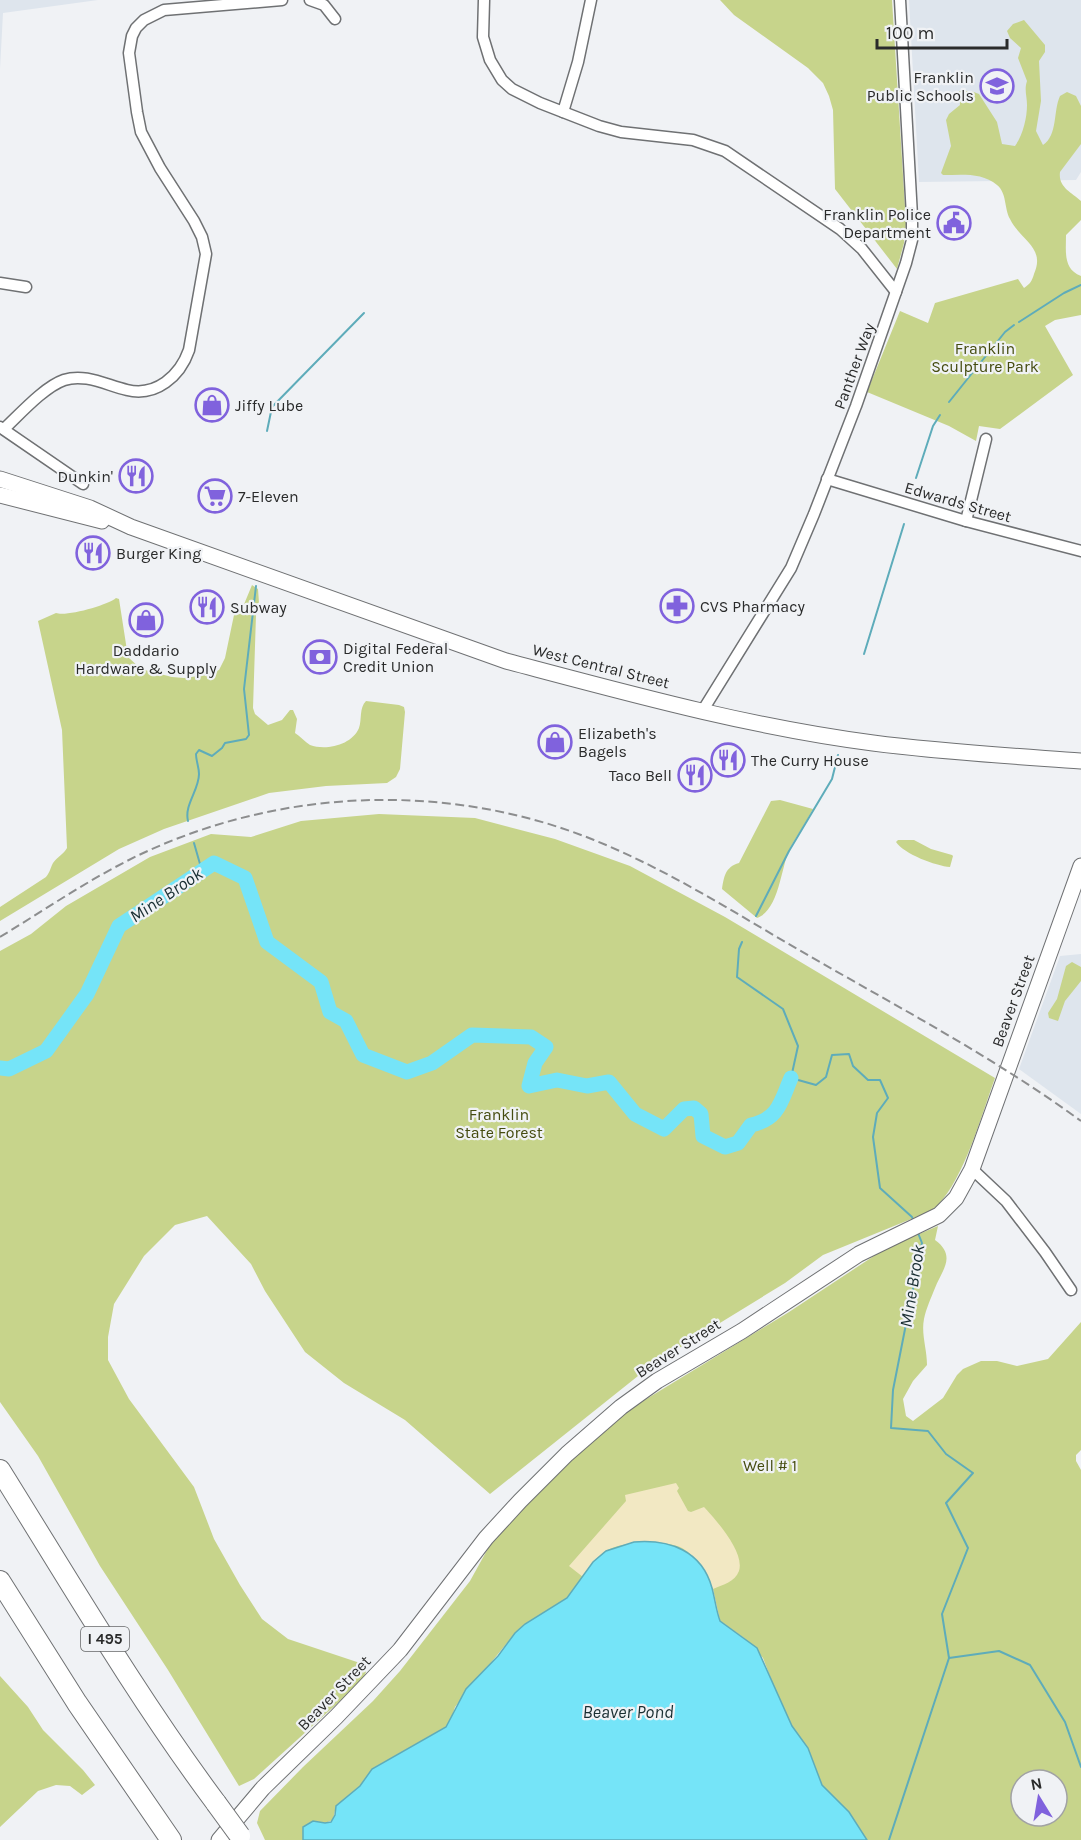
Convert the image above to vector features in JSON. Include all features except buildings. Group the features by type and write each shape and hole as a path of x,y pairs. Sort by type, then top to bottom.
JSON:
{"highway":[{"name":"I 495","path":"0,1470 135,1687 184,1760 242,1838"},
{"path":"0,1581 76,1702 171,1840"}],"street":[{"path":"82,484 2,428 44,393 65,380 91,379 126,390 151,390 165,384 186,359 189,350 206,254 202,237 194,221 160,168 141,132 136,112 129,53 132,36 144,20 164,10 282,0"},
{"path":"310,0 324,5 335,19"},
{"path":"484,0 483,37 490,60 502,80 512,89 540,104 599,126 621,132 693,140 725,151 840,229 862,249 896,292"},
{"path":"563,112 578,62 591,0"},
{"name":"Panther Way","path":"703,710 785,580 827,479 909,254 912,228 900,0"},
{"path":"0,283 26,286"},
{"path":"966,521 986,439"},
{"name":"West Central Street","path":"0,479 90,508 131,527 506,661 765,725 872,743 1081,761"},
{"name":"Edwards Street","path":"827,479 966,521 1081,551"},
{"name":"West Central Street","path":"0,495 131,527"},
{"name":"Beaver Street","path":"219,1840 263,1788 400,1650 490,1533 536,1484 621,1407 657,1381 742,1330 864,1251 936,1218 949,1207 959,1195 972,1169 1081,866"},
{"path":"972,1169 1006,1201 1046,1252 1071,1290"}],"shaded area":[{"path":"0,0 98,0 3,13 0,69"},
{"name":"Franklin Public Schools","path":"909,0 1081,0 1081,172 1076,180 919,182"},
{"path":"1081,954 1081,1114 1019,1069 1060,956"}],"green space":[{"path":"720,0 892,0 906,223 904,243 897,269 835,189 833,110 823,83 808,68 734,15"},
{"name":"Franklin Sculpture Park","path":"1024,20 1045,45 1045,52 1039,61 1041,101 1036,131 1043,145 1051,135 1060,96 1067,92 1076,96 1081,106 1081,144 1060,172 1060,177 1066,189 1081,201 1081,220 1066,235 1066,248 1068,264 1075,273 1081,276 1081,315 1055,320 1045,326 1073,375 1000,429 979,426 976,441 949,426 867,392 900,311 928,323 935,303 1018,279 1024,288 1032,279 1037,257 1030,244 1010,219 1000,188 991,181 978,176 943,175 941,173 951,146 946,120 949,114 960,105 959,91 979,94 997,122 1002,144 1015,146 1018,142 1026,115 1027,81 1018,58 1021,48 1010,38 1007,31 1013,24"},
{"path":"252,585 258,589 259,603 256,615 253,708 255,714 268,725 282,720 290,710 293,710 297,719 295,733 310,745 331,747 351,739 356,734 362,707 366,701 404,707 400,769 396,777 387,783 326,786 269,793 164,829 119,849 0,921 0,907 46,877 53,863 67,848 62,730 38,621 56,613 77,612 96,607 116,598 119,599 128,657 141,669 172,677 206,675 219,670 225,658 234,615 240,614"},
{"path":"780,800 813,809 791,846 771,906 757,918 722,889 726,873 739,863 771,801"},
{"name":"Franklin State Forest","path":"379,814 475,818 555,839 630,866 725,917 995,1078 964,1163 947,1194 937,1206 921,1215 823,1255 785,1283 653,1364 490,1494 405,1420 344,1383 305,1352 265,1291 251,1264 207,1216 175,1225 144,1256 114,1304 108,1337 108,1360 129,1399 194,1487 214,1539 262,1619 288,1639 360,1663 366,1672 362,1681 254,1779 239,1786 168,1670 100,1566 38,1456 0,1402 0,951 31,934 66,906 150,857 211,834 251,837 301,821"},
{"path":"914,840 931,849 952,855 950,867 913,855 896,842"},
{"path":"1072,962 1081,967 1081,981 1065,1001 1058,1021 1049,1018 1048,1013 1057,999 1066,966"},
{"name":"Well # 1","path":"938,1226 935,1240 942,1246 947,1257 924,1319 927,1365 913,1381 903,1399 906,1416 913,1421 943,1398 963,1369 981,1361 997,1361 1017,1366 1048,1359 1081,1322 1081,1450 1076,1455 1076,1461 1081,1470 1081,1840 867,1840 849,1812 822,1785 808,1748 792,1726 779,1700 763,1658 744,1638 720,1621 713,1589 593,1562 567,1598 525,1624 515,1633 455,1707 446,1727 372,1769 360,1786 336,1806 333,1820 325,1823 313,1821 304,1830 303,1840 265,1840 257,1823 260,1811 373,1701 400,1671 470,1581 496,1534 570,1459 630,1409 789,1312 886,1248"},
{"path":"0,1676 28,1707 43,1730 95,1785 82,1795 70,1786 56,1785 38,1791 0,1827"}],"sand":[{"path":"676,1483 679,1488 677,1491 688,1511 704,1507 734,1546 740,1563 737,1575 731,1580 713,1589 700,1566 687,1551 674,1545 653,1542 611,1548 598,1557 583,1577 569,1566 626,1501 625,1495"}],"water":[{"name":"Beaver Pond","path":"634,1542 672,1545 692,1556 701,1565 712,1588 720,1621 757,1648 792,1726 808,1748 822,1785 849,1812 867,1840 303,1840 303,1827 313,1821 331,1822 336,1806 360,1786 372,1769 446,1727 466,1689 498,1656 515,1633 525,1624 567,1598 593,1562 606,1551"}],"waterway":[{"path":"1019,322 1064,293 1081,285"},
{"path":"267,431 272,407 364,313"},
{"path":"949,402 1005,332 1014,325"},
{"path":"916,478 933,426 940,415"},
{"path":"864,654 904,524"},
{"path":"188,821 188,809 198,780 196,754 199,750 212,756 225,743 246,739 249,735 244,689 256,586"},
{"path":"756,916 789,851 832,779 838,755"},
{"path":"194,843 202,871"},
{"name":"Mine Brook","path":"0,1068 9,1069 46,1051 87,994 119,926 214,863 245,878 267,942 321,982 330,1012 346,1021 363,1055 407,1072 432,1063 472,1035 531,1037 546,1047 535,1063 529,1086 557,1080 587,1086 609,1082 635,1114 664,1129 684,1109 694,1108 701,1114 703,1136 725,1147 738,1143 751,1125 773,1114 791,1078"},
{"name":"Mine Brook","path":"742,942 739,949 737,977 783,1009 798,1046 791,1078 816,1085 826,1077 832,1055 849,1054 853,1066 868,1080 880,1080 888,1098 877,1113 873,1137 880,1188 912,1217 914,1222"},
{"name":"Mine Brook","path":"918,1233 922,1243 893,1390 891,1428 928,1431 946,1454 973,1473 946,1503 968,1548 942,1614 949,1658 999,1651 1030,1665 1065,1722 1081,1767"},
{"path":"889,1840 949,1658"}],"railway":[{"path":"0,937 86,884 139,855 193,833 249,816 306,805 365,800 423,801 481,808 538,821 594,840 673,877 978,1053 1081,1121"}],"place":[{"name":"Franklin Public Schools","path":"997,86"},
{"name":"Franklin Police Department","path":"954,223"},
{"name":"Jiffy Lube","path":"212,405"},
{"name":"Dunkin'","path":"136,476"},
{"name":"7-Eleven","path":"215,496"},
{"name":"Burger King","path":"93,553"},
{"name":"CVS Pharmacy","path":"677,606"},
{"name":"Subway","path":"207,607"},
{"name":"Daddario Hardware & Supply","path":"146,620"},
{"name":"Digital Federal Credit Union","path":"320,657"},
{"name":"Elizabeth's Bagels","path":"555,742"},
{"name":"The Curry House","path":"728,760"},
{"name":"Taco Bell","path":"695,775"}]}
